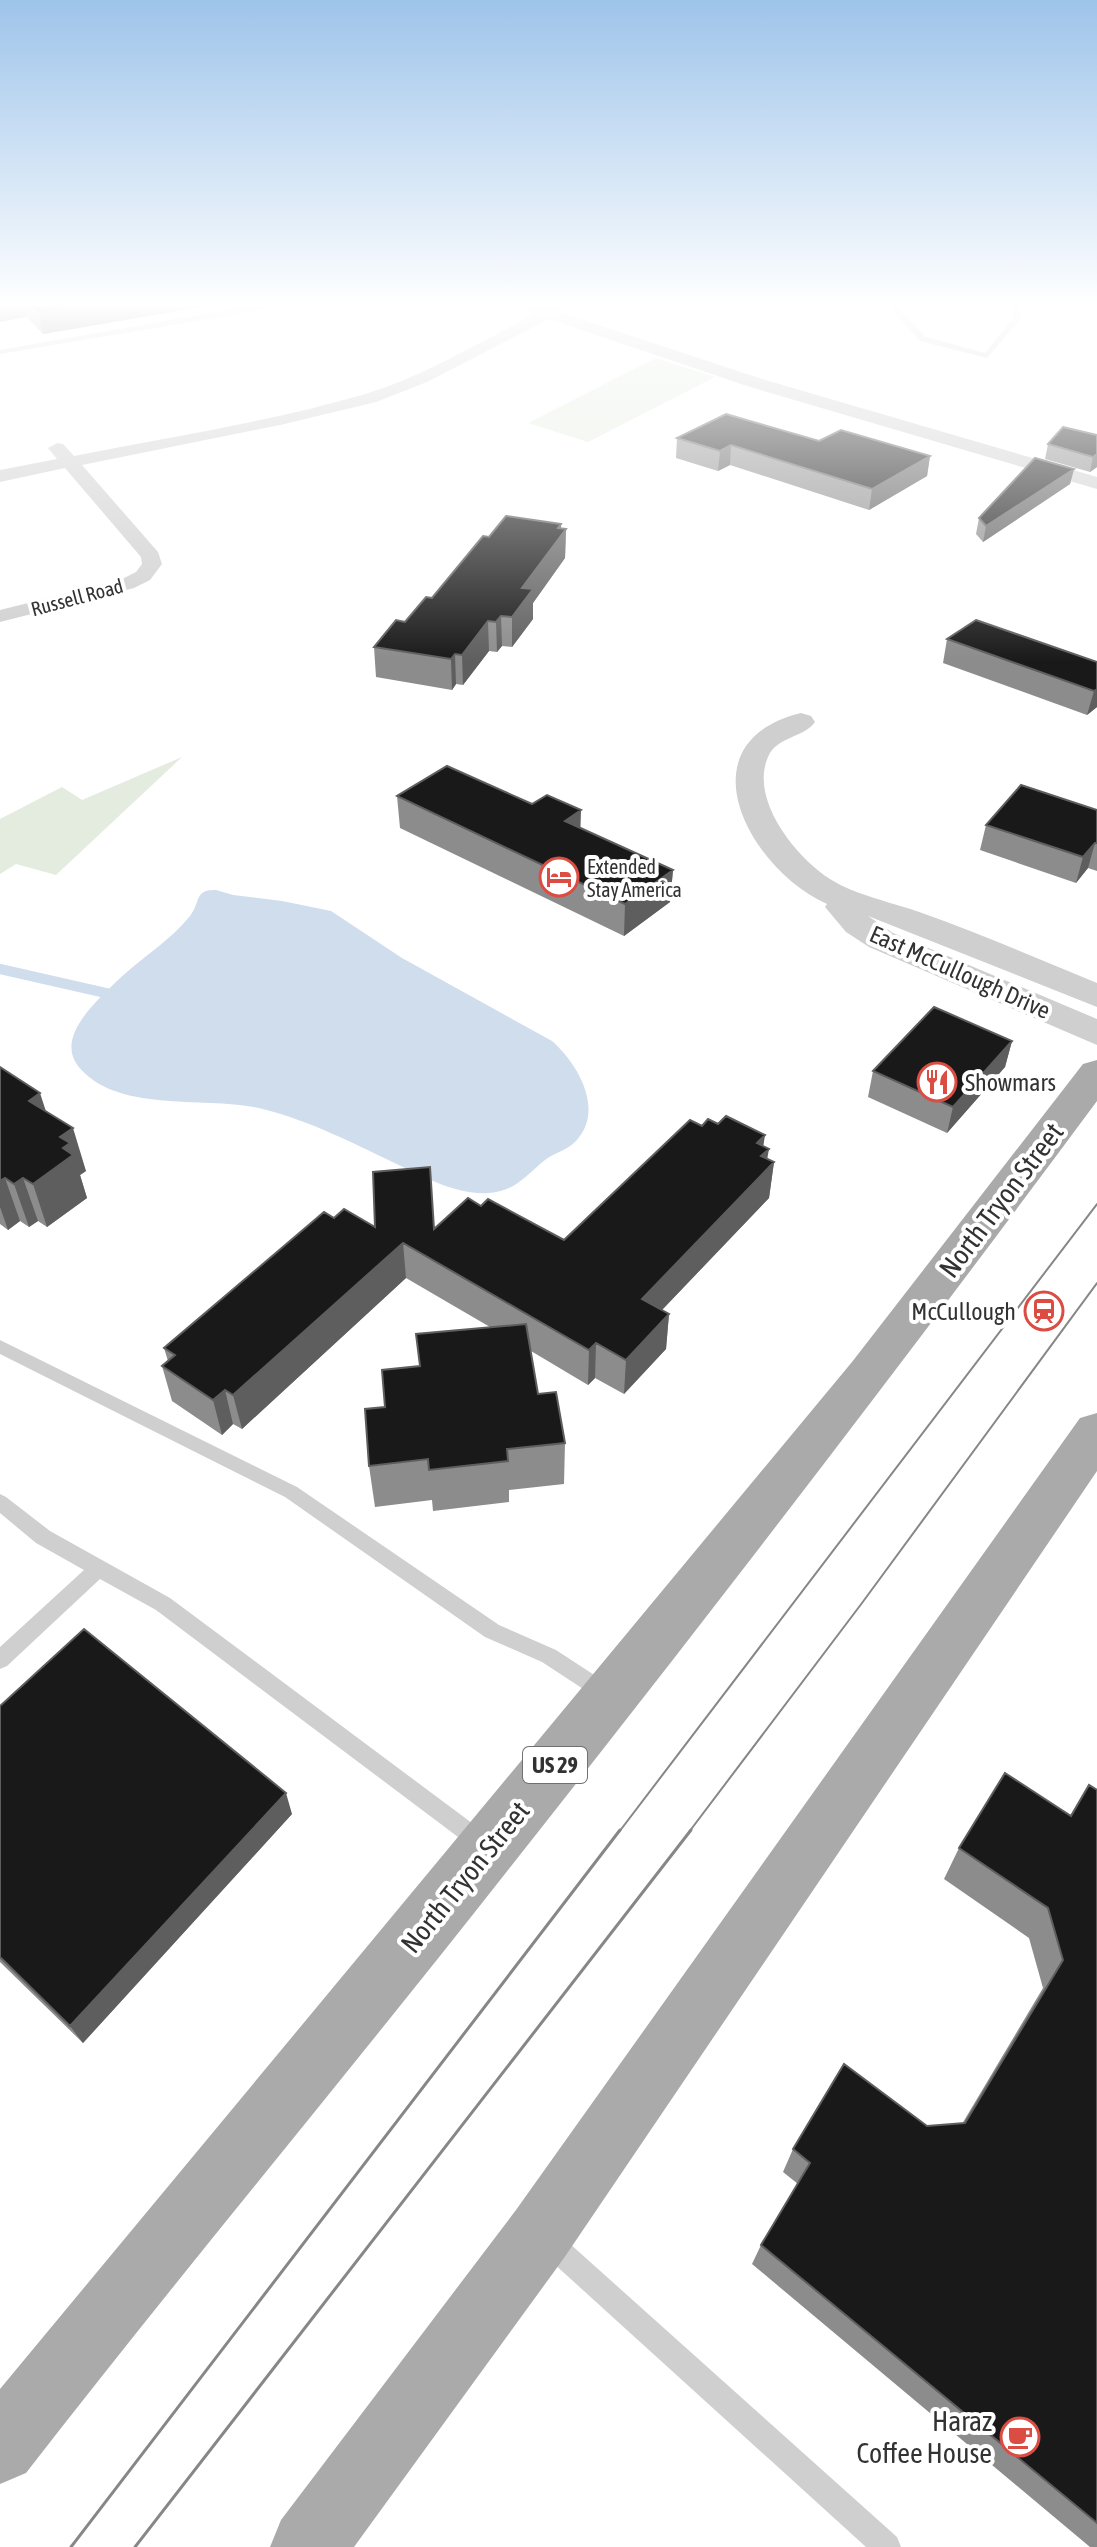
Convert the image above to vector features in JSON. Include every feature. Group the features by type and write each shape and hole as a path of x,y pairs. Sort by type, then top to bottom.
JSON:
{"main road":[{"name":"North Tryon Street","path":"0,2447 133,2279 489,1848 868,1375 1097,1073"},
{"path":"308,2547 540,2234 1097,1432"}],"street":[{"path":"0,476 255,425"},
{"path":"899,425 1097,483"},
{"path":"55,444 69,462"},
{"name":"Russell Road","path":"0,616 127,584 149,568 151,556 69,462"},
{"name":"East McCullough Drive","path":"801,722 772,735 753,756 750,767 752,797 771,839 789,860 835,895 851,918 881,940 1097,1033"},
{"name":"East McCullough Drive","path":"835,895 910,920 1097,996"}],"lane":[{"path":"0,1346 291,1492 492,1631 549,1656 610,1696"},
{"path":"0,1502 43,1537 163,1604 489,1848"},
{"path":"0,1660 99,1568"},
{"path":"540,2234 887,2547"}],"shaded area":[{"path":"534,425 621,425 588,442"},
{"path":"182,757 56,875 16,864 0,874 0,819 62,787 82,800"}],"water":[{"path":"216,890 331,911 402,958 552,1041 571,1062 585,1088 588,1116 576,1141 545,1160 514,1186 498,1192 478,1193 434,1181 281,1114 241,1105 139,1097 95,1081 78,1066 72,1055 75,1031 82,1019 118,980 182,925 201,894"}],"building":[{"path":"704,425 763,425 819,441 841,430 930,456 872,489 731,445 720,451 677,438"},
{"path":"1063,427 1097,435 1097,454 1093,457 1048,444"},
{"path":"1035,458 1074,469 986,526 979,518"},
{"path":"506,516 561,524 558,528 566,529 522,588 533,589 512,617 501,616 496,622 488,621 462,655 455,654 451,659 374,647 396,620 405,622 426,597 432,598 483,536 489,537"},
{"path":"976,620 1097,662 1097,689 1094,691 947,639"},
{"path":"447,766 532,804 547,795 581,810 565,821 673,870 625,904 397,796"},
{"path":"1021,785 1097,810 1097,843 1083,857 986,825"},
{"path":"934,1007 1012,1041 953,1107 873,1071"},
{"path":"0,1067 40,1093 29,1101 73,1128 60,1137 70,1143 63,1148 73,1155 33,1184 23,1178 14,1184 5,1178 0,1181"},
{"path":"726,1116 765,1135 757,1143 769,1149 761,1156 774,1162 642,1299 669,1314 626,1360 596,1343 589,1350 403,1243 233,1395 225,1390 213,1400 162,1366 175,1355 164,1348 324,1212 334,1218 344,1209 375,1227 373,1172 430,1167 434,1229 468,1198 481,1206 488,1199 564,1240 690,1120 702,1126 708,1119 718,1124"},
{"path":"526,1324 538,1394 556,1392 565,1443 507,1449 508,1461 429,1470 428,1459 369,1466 365,1409 385,1407 382,1370 420,1366 416,1334"},
{"path":"84,1629 286,1793 70,2026 0,1957 0,1706"},
{"path":"1005,1773 1071,1816 1089,1785 1097,1790 1097,2523 761,2245 810,2163 793,2149 844,2064 927,2126 965,2123 1063,1960 1048,1908 959,1848"}],"waterway":[{"path":"0,969 119,996"}],"tram line":[{"path":"619,1832 1097,1204"},
{"path":"689,1832 1097,1283"},
{"path":"71,2547 620,1830"},
{"path":"135,2547 691,1830"}],"place":[{"name":"Extended Stay America","path":"559,877"},
{"name":"Showmars","path":"937,1082"},
{"name":"McCullough","path":"1044,1311"},
{"name":"Haraz Coffee House","path":"1020,2437"}]}
